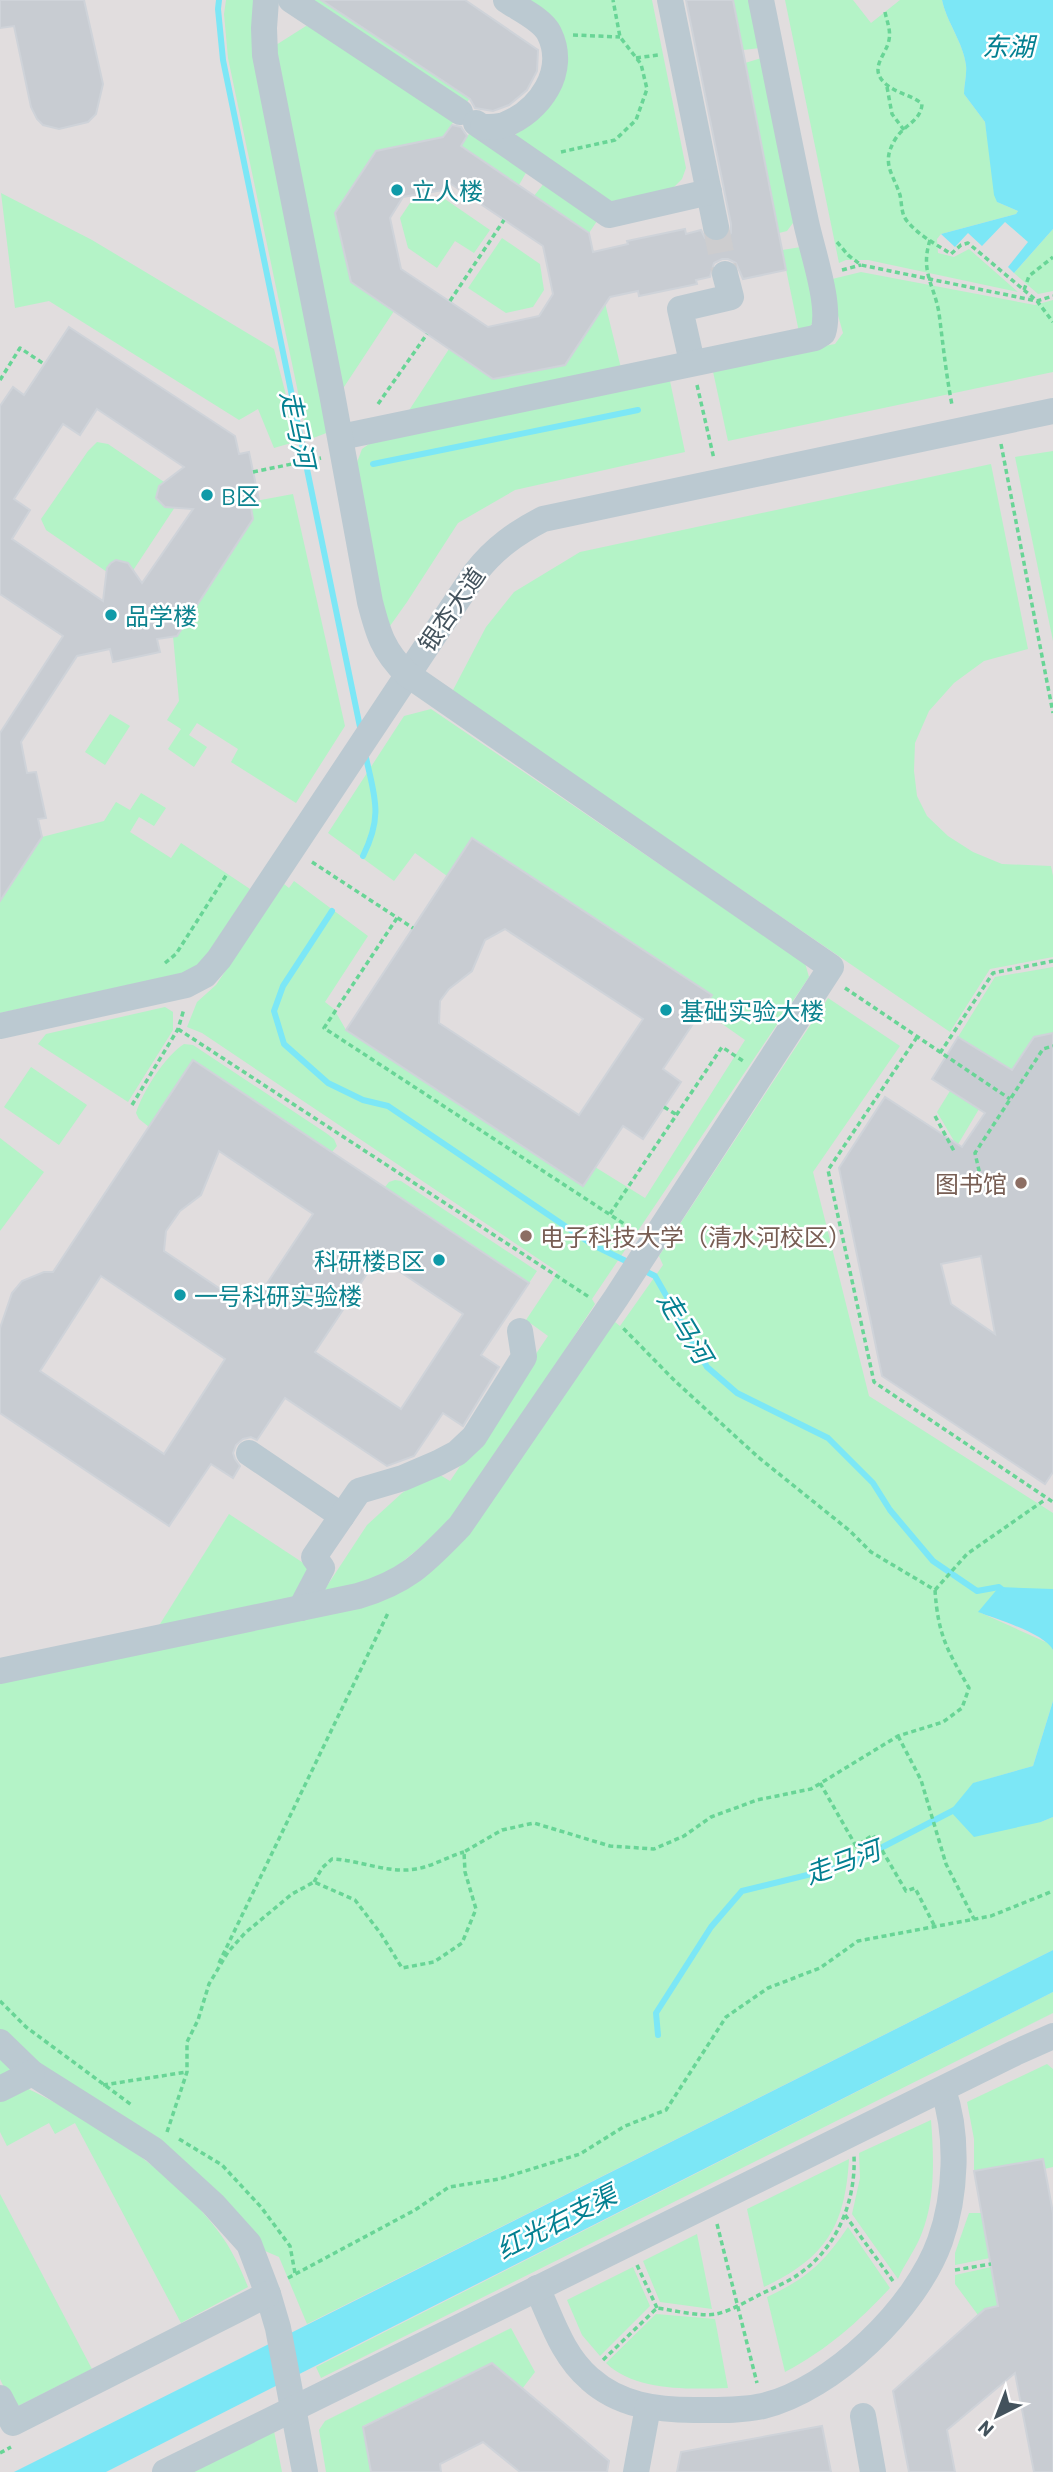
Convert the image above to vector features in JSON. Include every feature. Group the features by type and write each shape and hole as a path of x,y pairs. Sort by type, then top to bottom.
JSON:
{"street":[{"path":"0,1671 358,1596 383,1589 406,1577 460,1526 612,1304 831,967 407,674 386,651 378,633 368,589 265,55 266,0"},
{"path":"291,0 540,166 608,215 709,192"},
{"path":"473,121 502,126 536,104 551,83 555,58 548,32 506,0"},
{"path":"670,0 716,227"},
{"path":"340,443 692,362 815,338 823,333 826,323 819,276 761,0"},
{"path":"692,362 680,309 731,297 725,274"},
{"name":"银杏大道","path":"0,1026 191,982 205,975 219,960 476,572 491,553 520,531 543,519 1053,411"},
{"path":"301,1608 322,1568 313,1557 359,1491 403,1478 438,1463 457,1453 474,1437 524,1357 520,1331"},
{"path":"249,1453 342,1516"},
{"path":"165,2472 292,2398 537,2288 1053,2036"},
{"path":"0,2042 32,2073 66,2095 161,2141 249,2244 278,2329 306,2472"},
{"path":"0,2089 32,2073"},
{"path":"537,2288 569,2356 588,2378 624,2401 648,2407 728,2410 762,2406 786,2398 822,2380 852,2358 907,2301 940,2242 949,2206 954,2153 950,2112 943,2090"},
{"path":"0,2398 6,2427 268,2294"},
{"path":"637,2467 648,2407"},
{"path":"863,2416 873,2472"}],"path":[{"path":"540,166 563,152 615,140 636,120 647,89 641,64 620,37 613,0"},
{"path":"885,12 890,32 889,43 878,61 878,70 886,85 892,114 904,130"},
{"path":"548,32 620,37"},
{"path":"886,85 922,104 918,118 896,137 888,171 899,194 904,219 922,237 951,254 961,245 968,243 1037,301 1053,322"},
{"path":"450,302 504,220"},
{"path":"833,236 848,256 861,265 1037,301 1053,296"},
{"path":"930,240 925,256 938,311 943,360 952,405"},
{"path":"1024,290 1029,276 1053,257"},
{"path":"253,472 340,443 427,334"},
{"path":"0,380 20,348 44,364"},
{"path":"692,362 719,482"},
{"path":"998,424 1053,713"},
{"path":"292,848 413,928"},
{"path":"155,967 167,963 176,954 227,874"},
{"path":"397,918 324,1028 610,1214 648,1248"},
{"path":"940,1053 993,974 1053,961"},
{"path":"827,974 1010,1099"},
{"path":"132,1105 178,1029 191,982"},
{"path":"178,1029 612,1304 624,1330 758,1457 872,1552 935,1590"},
{"path":"917,1037 828,1170 874,1382 1053,1502"},
{"path":"984,1188 975,1153 1044,1049 1053,1046"},
{"path":"610,1214 722,1047 762,1074"},
{"path":"664,1107 677,1115"},
{"path":"935,1116 954,1151"},
{"path":"209,1984 228,1952 245,1933 292,1894 314,1882 322,1868 332,1859 351,1860 395,1870 415,1869 433,1865 448,1856 464,1852 502,1830 534,1823 610,1846 654,1849 684,1836 711,1817 757,1800 811,1789 898,1736 943,1722 962,1708 969,1688 945,1647 937,1618 935,1590 967,1554 1047,1498"},
{"path":"161,2141 187,2072 187,2042 198,2020 209,1984 406,1577"},
{"path":"898,1736 921,1780 946,1864 974,1919"},
{"path":"820,1783 856,1846 873,1835 906,1891 915,1888 934,1927"},
{"path":"314,1882 355,1900 382,1934 402,1968 434,1962 462,1943 475,1909 465,1872 464,1852"},
{"path":"268,2294 295,2273 415,2210 449,2187 499,2179 580,2154 625,2126 666,2110 726,2017 768,1988 820,1968 859,1941 991,1916 1053,1891"},
{"path":"0,2001 26,2027 136,2108"},
{"path":"66,2095 104,2085 187,2072"},
{"path":"157,2124 161,2141"},
{"path":"178,2138 222,2165 261,2207 289,2246 295,2273"},
{"path":"657,2308 714,2314 798,2275 817,2260 836,2235 845,2214 853,2182 853,2149"},
{"path":"845,2214 907,2301"},
{"path":"716,2218 762,2406"},
{"path":"634,2260 657,2308"},
{"path":"955,2270 991,2264"},
{"path":"588,2378 657,2308"}],"shaded area":[{"name":"电子科技大学（清水河校区）","path":"0,0 1053,0 1053,2472 0,2472"}],"green space":[{"path":"226,0 257,0 329,432 308,440 228,58 224,14"},
{"path":"309,0 337,0 470,98 465,105"},
{"path":"518,0 652,0 686,168 682,179 670,191 607,202 516,141 516,134 552,104 561,85 566,61"},
{"path":"733,0 751,0 760,48 743,50"},
{"path":"785,0 853,0 871,23 900,0 942,0 964,57 964,94 985,122 997,202 1018,211 1016,214 941,234 937,239 938,253 954,257 969,249 1018,292 868,260 846,260 839,263"},
{"path":"306,26 312,27 454,121 443,137 376,151 335,212 351,282 394,311 340,393 276,45"},
{"path":"765,57 796,219 787,231 779,233 745,63"},
{"path":"471,131 527,171 519,185 461,146"},
{"path":"545,182 599,218 589,233 534,196"},
{"path":"1,193 92,240 274,349 298,441 274,448 258,409 239,420 49,301 15,308"},
{"path":"442,197 490,230 474,253 455,241 437,268 408,248 400,218 410,203"},
{"path":"1053,229 1053,291 1038,294 1014,273"},
{"path":"502,238 540,264 544,290 533,307 506,313 468,288"},
{"path":"801,247 815,311 808,330 799,332 782,250"},
{"path":"861,272 1035,305 1053,300 1053,372 728,441 712,367 835,344 843,333 828,280"},
{"path":"605,303 621,368 406,415 449,349 493,379"},
{"path":"670,381 685,452 515,490 458,523 385,633 356,465 362,449 376,439"},
{"path":"97,442 108,444 164,482 159,486 156,498 165,507 175,507 132,572 128,563 116,560 111,563 107,572 46,530 41,519"},
{"path":"1053,451 1053,641 1015,457"},
{"path":"991,464 1028,649 984,661 954,683 929,711 915,743 917,796 927,816 948,836 973,852 1002,864 1051,866 1053,957 990,969 950,1032 452,692 486,627 514,592 580,552"},
{"path":"293,494 345,726 296,803 231,762 238,749 197,723 189,735 207,747 194,767 168,749 181,729 167,720 179,701 173,636 177,635 253,519 250,502"},
{"path":"431,709 805,963 809,977 592,1299 595,1304 456,1518 379,1581 323,1592 367,1525 402,1493 435,1472 450,1481 548,1336 526,1320 558,1272 202,1033 187,1027 197,1002 216,985 284,884 289,888 294,881 368,936 325,1002 334,1009 346,1030 583,1186 595,1167 645,1198 745,1040 711,1016 711,995 473,838 447,876 415,853 394,881 328,833 404,716"},
{"path":"110,714 130,726 105,765 85,752"},
{"path":"141,793 166,808 154,826 139,817 130,832 171,858 181,843 250,889 197,967 183,973 0,1013 0,901 42,837 104,821 116,802 130,810"},
{"path":"1053,967 1053,1033 1034,1037 1012,1070 958,1037 995,977"},
{"path":"828,998 900,1046 813,1172 869,1396 1053,1513 1053,1589 1039,1589 979,1612 1050,1644 1053,1650 1053,1701 1033,1766 974,1783 1041,1822 1053,1817 1053,1950 307,2324 279,2257 249,2244 213,2204 32,2074 0,2089 0,1678 389,1595 615,1322 620,1326 663,1265 659,1256"},
{"path":"165,1007 173,1012 173,1030 128,1102 38,1044 46,1034"},
{"path":"184,1044 193,1045 326,1133 334,1139 337,1146 332,1152 193,1060 149,1127 136,1113 139,1104 162,1065"},
{"path":"31,1067 87,1105 59,1145 4,1107"},
{"path":"950,1091 979,1109 957,1146 937,1112"},
{"path":"0,1138 44,1172 0,1231"},
{"path":"395,1180 401,1181 537,1271 529,1283 385,1187"},
{"path":"229,1514 314,1570 302,1601 155,1632"},
{"path":"1053,1992 1053,2013 321,2378 316,2367"},
{"path":"1047,2064 1053,2069 1053,2167 1044,2169 1042,2159 974,2171 974,2139 967,2102"},
{"path":"22,2086 102,2130 179,2188 223,2237 248,2287 181,2323 75,2123 55,2134 49,2123 7,2146 0,2132 0,2097"},
{"path":"931,2120 933,2165 925,2226 898,2279 852,2214 860,2178 859,2153"},
{"path":"849,2159 843,2204 828,2238 817,2252 802,2264 764,2287 747,2209"},
{"path":"0,2194 92,2369 14,2408 0,2379"},
{"path":"969,2213 982,2213 990,2258 955,2265 955,2253"},
{"path":"848,2227 890,2288 841,2334 785,2372 767,2297 813,2269"},
{"path":"697,2234 712,2309 660,2302 643,2261"},
{"path":"633,2267 650,2306 600,2356 582,2335 567,2300"},
{"path":"991,2267 998,2306 985,2309 978,2315 955,2284 955,2275"},
{"path":"656,2314 715,2319 728,2388 681,2388 648,2384 618,2372 606,2363"},
{"path":"511,2328 535,2372 522,2389 492,2363 363,2426 371,2472 326,2472 319,2430 325,2421"},
{"path":"274,2431 282,2472 185,2472"}],"water":[{"name":"东湖","path":"942,0 1053,0 1053,229 1014,273 1008,267 1028,242 1005,222 982,246 968,233 955,247 941,234 1016,214 1018,211 997,202 994,195 985,122 964,94 964,57"},
{"path":"999,1587 1053,1589 1053,1650 1030,1632 978,1612"},
{"path":"1053,1701 1053,1817 974,1837 950,1811 973,1783 1033,1766"},
{"name":"红光右支渠","path":"1053,1950 1053,1992 106,2472 14,2472"}],"building":[{"path":"0,0 84,0 103,84 96,114 88,122 59,129 43,125 37,119 31,107 14,26 0,28"},
{"path":"321,0 465,0 538,50 537,71 527,90 509,105 493,111 475,108 470,99"},
{"name":"立人楼","path":"686,0 733,0 786,270 743,279 736,263 722,259 714,263 710,277 696,280 697,284 639,296 638,291 610,297 565,365 493,379 351,282 335,213 376,151 443,137 452,125 461,127 467,136 461,146 589,233 593,252 628,244 627,241 685,229 686,234 701,230 705,238 720,242 731,233","holes":["448,182 543,246 553,294 539,316 488,327 401,269 390,218 403,197 443,190"]},
{"name":"品学楼","path":"69,327 235,436 239,454 249,452 259,500 250,502 253,519 177,636 157,639 160,652 113,662 110,649 77,656 21,742 27,773 36,772 46,818 38,819 42,837 0,901 0,733 63,636 0,594 0,406 13,387 24,395","holes":["97,409 184,467 159,486 156,498 165,507 193,509 142,583 128,563 116,560 111,563 107,568 103,601 12,539 30,510 14,499 63,424 80,435"]},
{"name":"基础实验大楼","path":"472,838 712,995 663,1069 681,1082 643,1139 623,1126 583,1186 346,1030","holes":["505,929 643,1019 579,1115 439,1023 440,1001 449,989 472,971 485,940"]},
{"path":"1053,1033 1053,1472 1045,1484 882,1376 839,1168 885,1097 962,1147 985,1113 932,1079 958,1037 1012,1070 1034,1037","holes":["981,1256 995,1334 951,1304 941,1264"]},
{"name":"一号科研实验楼","path":"193,1060 529,1283 481,1355 499,1367 463,1426 443,1413 414,1456 387,1466 285,1398 257,1440 251,1437 236,1445 233,1453 240,1466 233,1478 211,1464 169,1526 0,1413 0,1328 12,1293 22,1281 44,1272 53,1272","holes":["219,1151 313,1214 250,1309 164,1251 166,1231 180,1211 201,1195","378,1257 463,1314 401,1409 315,1352","101,1276 225,1359 164,1454 40,1371"]},
{"path":"1043,2159 1053,2213 1053,2472 1034,2472 1015,2373 947,2430 955,2472 909,2472 893,2391 985,2309 998,2306 974,2171"},
{"path":"492,2363 609,2461 607,2472 520,2472 483,2442 440,2464 441,2472 371,2472 363,2427"},
{"path":"822,2426 831,2472 677,2472 681,2452"}],"waterway":[{"name":"走马河","path":"219,0 223,60 361,732"},
{"path":"373,464 638,410"},
{"name":"走马河","path":"363,856 375,816 374,793 365,753"},
{"name":"走马河","path":"332,911 283,986 274,1011 284,1044 328,1083 363,1100 388,1106 593,1245 630,1263"},
{"name":"走马河","path":"643,1270 655,1276 707,1367 737,1393 828,1438 873,1483 890,1510 933,1561 977,1591 999,1587 1004,1591"},
{"name":"走马河","path":"658,2035 656,2013 711,1927 742,1891 848,1865 958,1808"}],"tunnel":[{"path":"716,227 725,274"}],"place":[{"name":"立人楼","path":"397,190"},
{"name":"B区","path":"207,495"},
{"name":"品学楼","path":"111,615"},
{"name":"基础实验大楼","path":"666,1010"},
{"name":"图书馆","path":"1021,1183"},
{"name":"电子科技大学（清水河校区）","path":"526,1236"},
{"name":"科研楼B区","path":"439,1260"},
{"name":"一号科研实验楼","path":"180,1295"}]}
